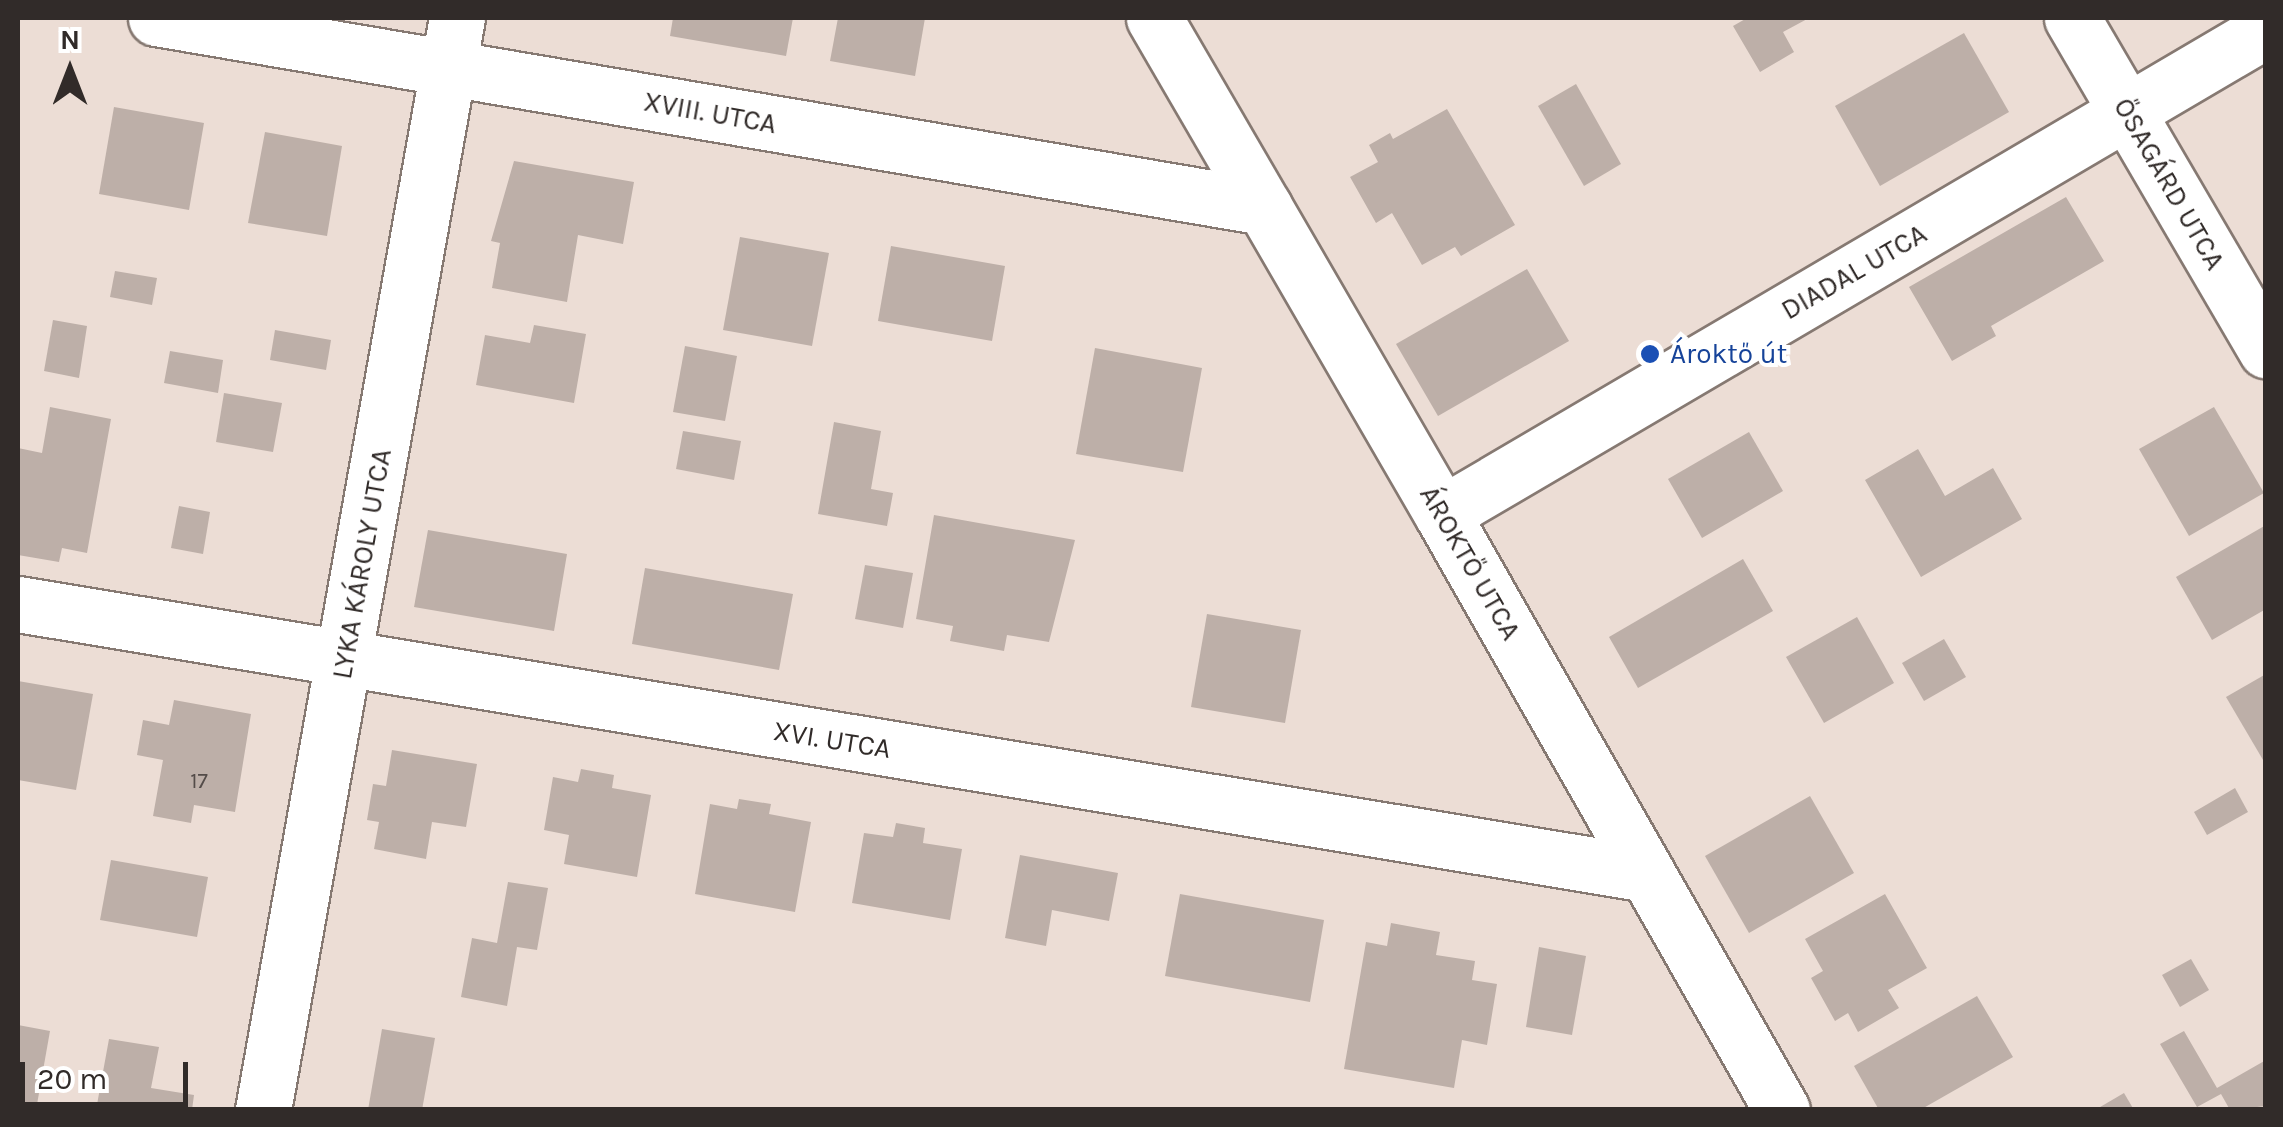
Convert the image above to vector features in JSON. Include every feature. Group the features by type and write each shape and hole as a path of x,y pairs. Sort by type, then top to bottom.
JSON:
{"street":[{"name":"XVIII. UTCA","path":"156,18 452,43 1264,207"},
{"name":"ÁROKTŐ UTCA","path":"1154,18 1782,1110"},
{"name":"ŐSAGÁRD UTCA","path":"2072,18 2266,350"},
{"name":"DIADAL UTCA","path":"1442,514 2266,30"},
{"name":"LYKA KÁROLY UTCA","path":"263,1110 346,659 452,43"},
{"name":"XVI. UTCA","path":"18,604 1647,874"}],"building":[{"path":"673,18 793,18 786,56 670,36"},
{"path":"838,18 925,18 915,76 830,61"},
{"path":"1747,18 1809,18 1783,32 1794,52 1760,72 1733,26"},
{"path":"1964,33 2009,112 1880,186 1835,106"},
{"path":"1576,84 1621,164 1584,186 1538,106"},
{"path":"114,107 204,123 189,210 99,194"},
{"path":"1447,109 1515,225 1461,256 1455,247 1422,265 1392,213 1376,223 1350,177 1378,162 1369,145 1390,133 1393,139"},
{"path":"265,132 342,146 327,236 248,223"},
{"path":"514,161 634,182 623,244 578,235 567,302 492,288 500,243 491,241"},
{"path":"2066,197 2104,261 1991,326 1996,336 1952,361 1909,287"},
{"path":"740,237 829,253 812,346 723,330"},
{"path":"891,246 1005,266 992,341 878,321"},
{"path":"1527,269 1569,341 1438,416 1396,344"},
{"path":"115,271 157,278 152,305 110,297"},
{"path":"53,320 87,326 79,378 44,371"},
{"path":"534,325 586,334 574,403 476,385 485,335 530,343"},
{"path":"275,330 331,340 326,370 270,360"},
{"path":"685,346 737,356 725,421 673,412"},
{"path":"1095,348 1202,368 1183,472 1076,454"},
{"path":"170,351 223,360 218,393 164,383"},
{"path":"224,393 282,403 273,452 216,442"},
{"path":"50,407 111,419 87,553 62,548 59,562 18,555 18,448 42,453"},
{"path":"2214,407 2264,493 2189,536 2139,449"},
{"path":"834,422 881,431 871,489 893,493 887,526 818,514"},
{"path":"683,431 741,441 734,480 676,469"},
{"path":"1749,432 1783,491 1702,538 1668,479"},
{"path":"1918,449 1945,496 1993,468 2022,519 1921,577 1865,480"},
{"path":"179,506 210,512 203,554 171,548"},
{"path":"934,515 1075,540 1049,642 1007,635 1004,651 950,641 953,626 916,619"},
{"path":"2266,525 2266,609 2212,640 2176,577"},
{"path":"428,530 567,554 554,631 414,607"},
{"path":"1743,559 1773,611 1638,688 1609,637"},
{"path":"865,565 913,573 903,628 855,619"},
{"path":"645,568 793,594 779,670 632,644"},
{"path":"1207,614 1301,630 1285,723 1191,707"},
{"path":"1857,617 1894,683 1824,723 1786,657"},
{"path":"1944,639 1966,677 1924,701 1902,663"},
{"path":"2266,674 2266,765 2226,697"},
{"path":"18,681 93,694 76,790 18,780"},
{"path":"174,700 251,714 235,812 194,805 191,823 153,816 163,760 137,755 143,720 169,725"},
{"path":"392,750 477,764 466,827 432,822 426,859 374,849 379,822 367,820 373,784 386,786"},
{"path":"581,769 614,775 612,788 651,795 637,877 564,864 569,835 544,830 553,777 578,782"},
{"path":"2235,788 2248,812 2207,835 2194,812"},
{"path":"1810,796 1854,873 1749,933 1705,856"},
{"path":"739,799 771,804 769,814 811,822 795,912 695,894 710,804 737,809"},
{"path":"896,823 925,828 923,843 962,849 950,920 852,903 864,833 893,837"},
{"path":"1020,855 1118,873 1109,921 1052,910 1046,946 1005,938"},
{"path":"111,860 208,877 197,937 100,920"},
{"path":"508,882 548,888 537,950 517,947 507,1006 461,997 472,938 497,943"},
{"path":"1180,894 1324,920 1310,1002 1165,976"},
{"path":"1885,894 1927,968 1888,990 1899,1008 1858,1032 1848,1013 1835,1021 1811,978 1823,971 1805,939"},
{"path":"1391,923 1440,932 1436,955 1475,961 1472,980 1497,984 1487,1045 1462,1040 1454,1088 1344,1069 1366,942 1387,946"},
{"path":"1539,947 1586,956 1572,1035 1526,1027"},
{"path":"2191,959 2209,990 2180,1007 2162,975"},
{"path":"1977,996 2013,1057 1920,1110 1879,1110 1854,1066"},
{"path":"18,1025 50,1031 36,1110 18,1110"},
{"path":"382,1029 435,1038 422,1110 368,1110"},
{"path":"2184,1031 2217,1088 2266,1060 2266,1106 2230,1110 2221,1094 2197,1107 2160,1044"},
{"path":"109,1039 159,1047 151,1088 194,1095 192,1110 96,1110"},
{"path":"2124,1093 2134,1110 2095,1110"}],"place":[{"name":"Ároktő út","path":"1650,354"}]}
